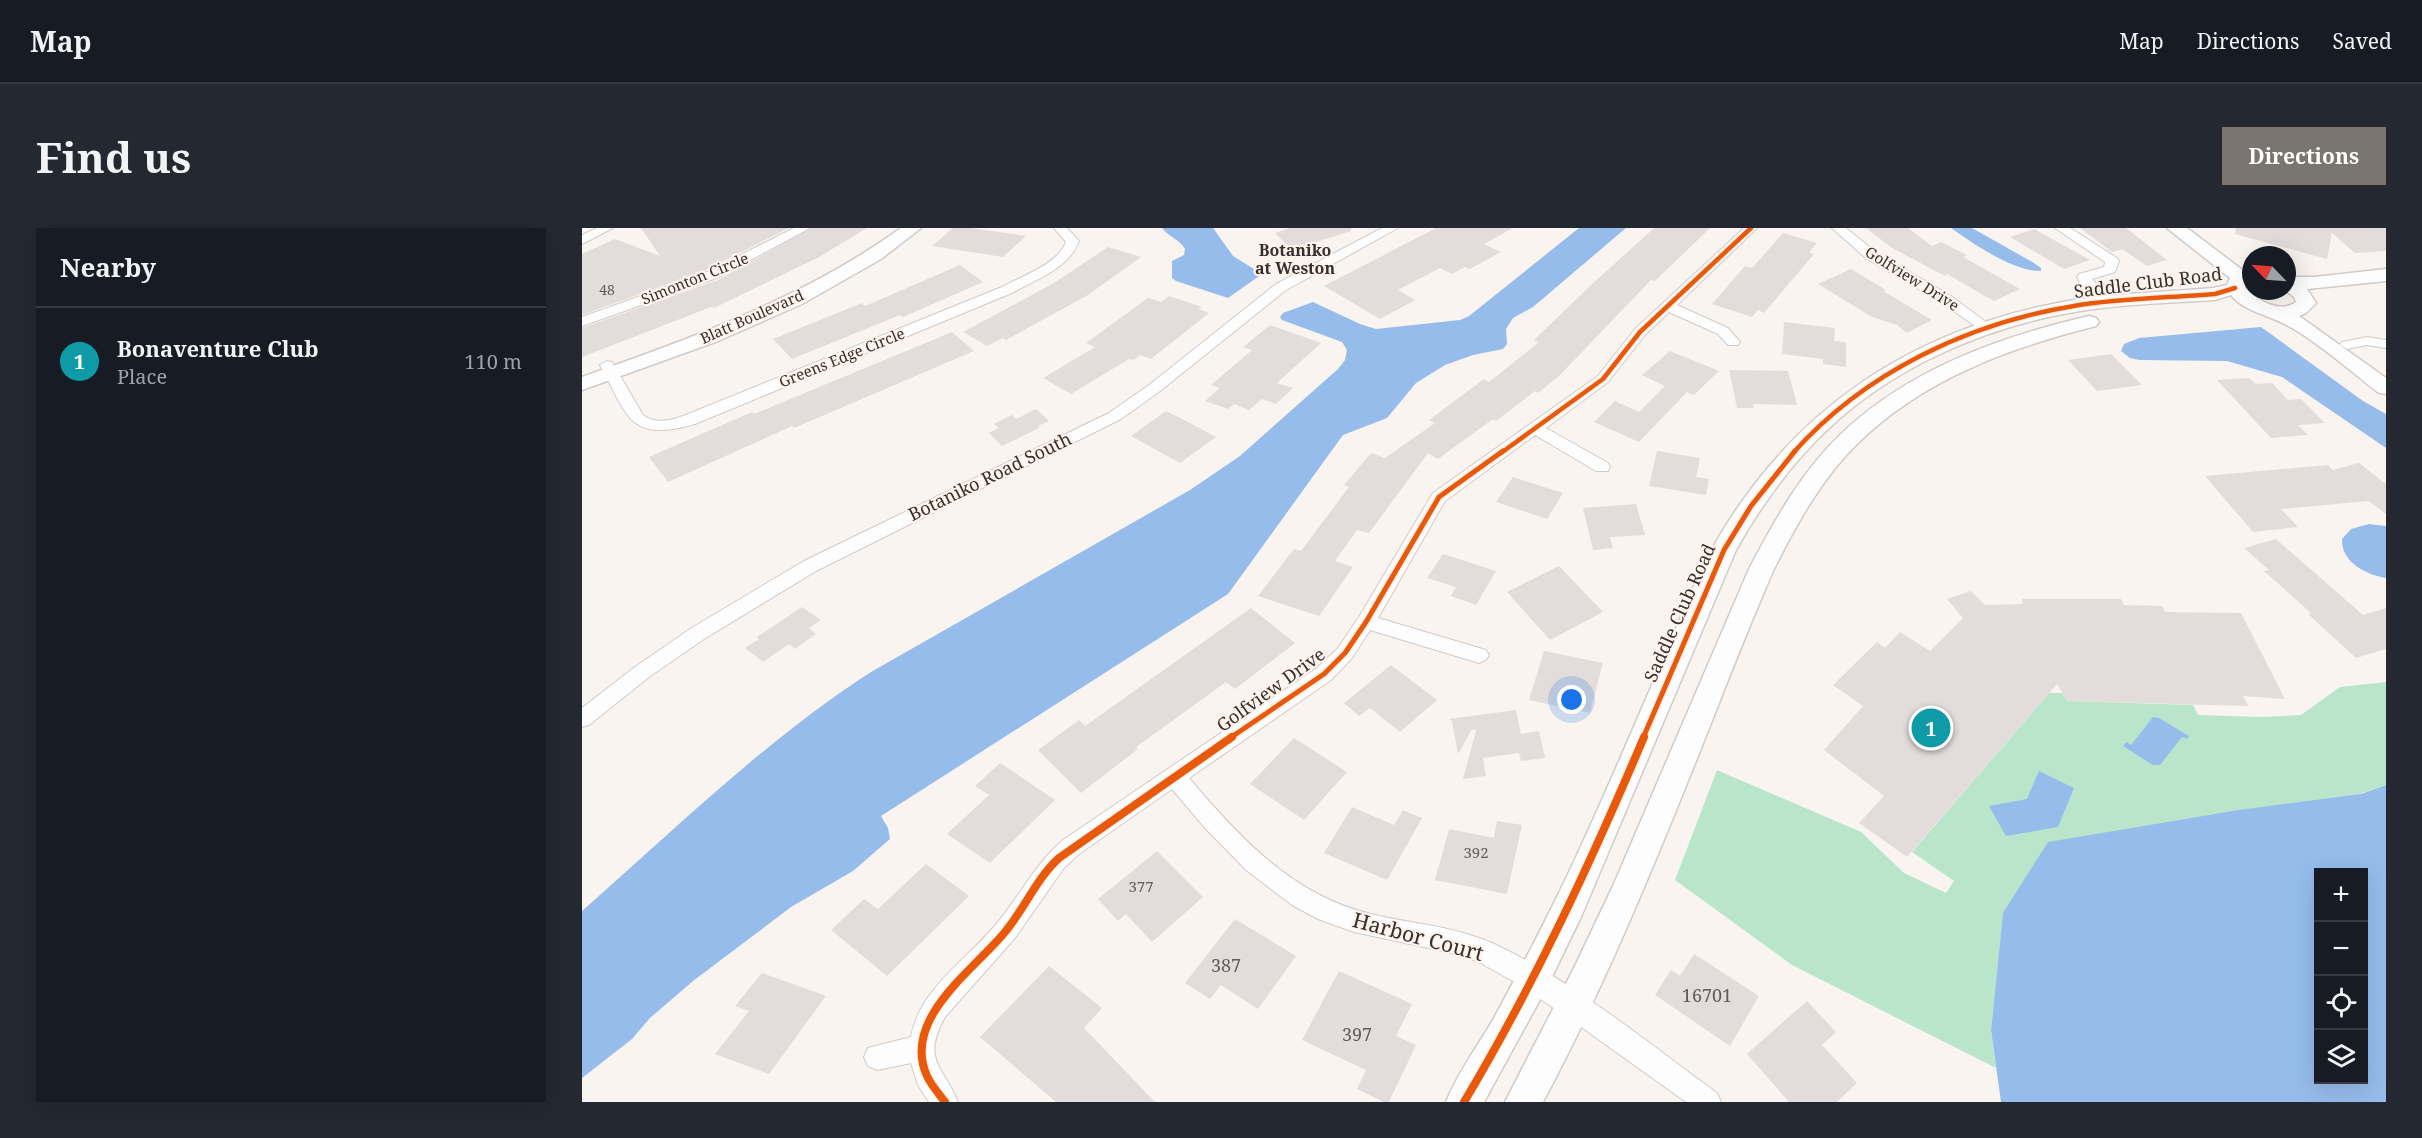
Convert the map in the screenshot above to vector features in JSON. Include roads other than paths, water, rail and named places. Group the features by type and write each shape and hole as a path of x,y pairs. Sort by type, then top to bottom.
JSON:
{"street":[{"path":"582,240 607,228"},
{"name":"Simonton Circle","path":"582,322 712,275 804,228"},
{"name":"Blatt Boulevard","path":"582,384 609,369 762,305 825,274 905,228"},
{"name":"Blatt Boulevard","path":"582,374 609,369 718,334 774,309 850,270 912,228"},
{"name":"Greens Edge Circle","path":"609,369 638,418 644,424 655,427 689,420 1007,290 1046,268 1071,249 1073,241 1060,228"},
{"name":"Botaniko Road South","path":"582,719 642,672 697,634 810,566 1115,416 1143,398 1268,296 1301,275 1392,228"},
{"name":"Golfview Drive","path":"920,1048 925,1023 944,998 1006,932 1048,869 1071,847 1324,674 1345,653 1366,622 1439,496 1603,379 1640,332 1751,228"},
{"name":"Golfview Drive","path":"1838,228 1872,256 1946,298 1987,328"},
{"path":"2061,228 2111,259 2113,263 2110,269 2088,274 2084,278 2089,287 2105,302"},
{"path":"2176,228 2242,277"},
{"path":"2194,228 2242,276"},
{"path":"2296,283 2386,275"},
{"name":"Saddle Club Road","path":"1464,1102 1490,1060 1558,930 1716,565 1749,507 1820,424 1877,380 1942,346 2003,322 2105,302 2215,294 2242,279"},
{"path":"2242,283 2238,293 2242,296"},
{"path":"2296,288 2317,323 2386,370"},
{"path":"2277,311 2294,311 2303,303 2328,294 2386,289"},
{"path":"2247,300 2277,311 2302,325 2386,388"},
{"name":"Saddle Club Road","path":"1523,1102 1610,933 1762,565 1797,505 1848,440 1890,405 1941,373 1978,354 2061,328 2131,313 2249,302"},
{"path":"1669,307 1723,331 1733,342"},
{"path":"1987,328 2013,342"},
{"path":"2347,345 2367,341 2386,344"},
{"path":"1536,429 1602,467"},
{"path":"1366,622 1479,655"},
{"name":"Harbor Court","path":"1174,776 1216,826 1263,872 1310,905 1354,921 1468,946 1498,959 1708,1102"},
{"path":"877,1057 920,1048 933,1089 945,1102"}],"water":[{"path":"1162,228 1213,228 1233,256 1262,274 1228,298 1176,281 1172,278 1172,261 1184,255 1185,249"},
{"path":"1579,228 1626,228 1533,307 1513,318 1506,329 1507,344 1503,349 1473,355 1445,365 1416,383 1387,418 1343,435 1228,594 881,816 888,828 890,839 853,871 791,907 693,981 650,1018 632,1039 582,1078 582,911 758,755 871,672 1190,490 1240,456 1338,369 1345,360 1347,350 1342,342 1282,320 1280,317 1283,313 1313,302 1376,329 1460,320 1469,316"},
{"path":"1951,228 1972,228 2034,263 2041,268 2041,271 2018,267 2006,262"},
{"path":"2261,327 2363,401 2386,414 2386,448 2282,377 2227,361 2139,360 2130,358 2121,351 2124,344 2139,338"},
{"path":"2369,524 2386,526 2386,578 2371,574 2356,566 2350,561 2343,547 2342,539 2351,529"},
{"path":"2153,717 2159,718 2189,736 2187,739 2182,737 2160,765 2153,765 2123,746 2126,742 2131,745"},
{"path":"2039,771 2074,788 2058,827 2006,836 1989,806 2027,799"},
{"path":"2386,785 2386,1102 2001,1102 1991,1030 2003,913 2048,842 2239,810 2361,794"}],"place":[{"name":"Bonaventure Club","path":"1931,728"}],"district":[{"name":"Botaniko at Weston","path":"1295,259"}]}
